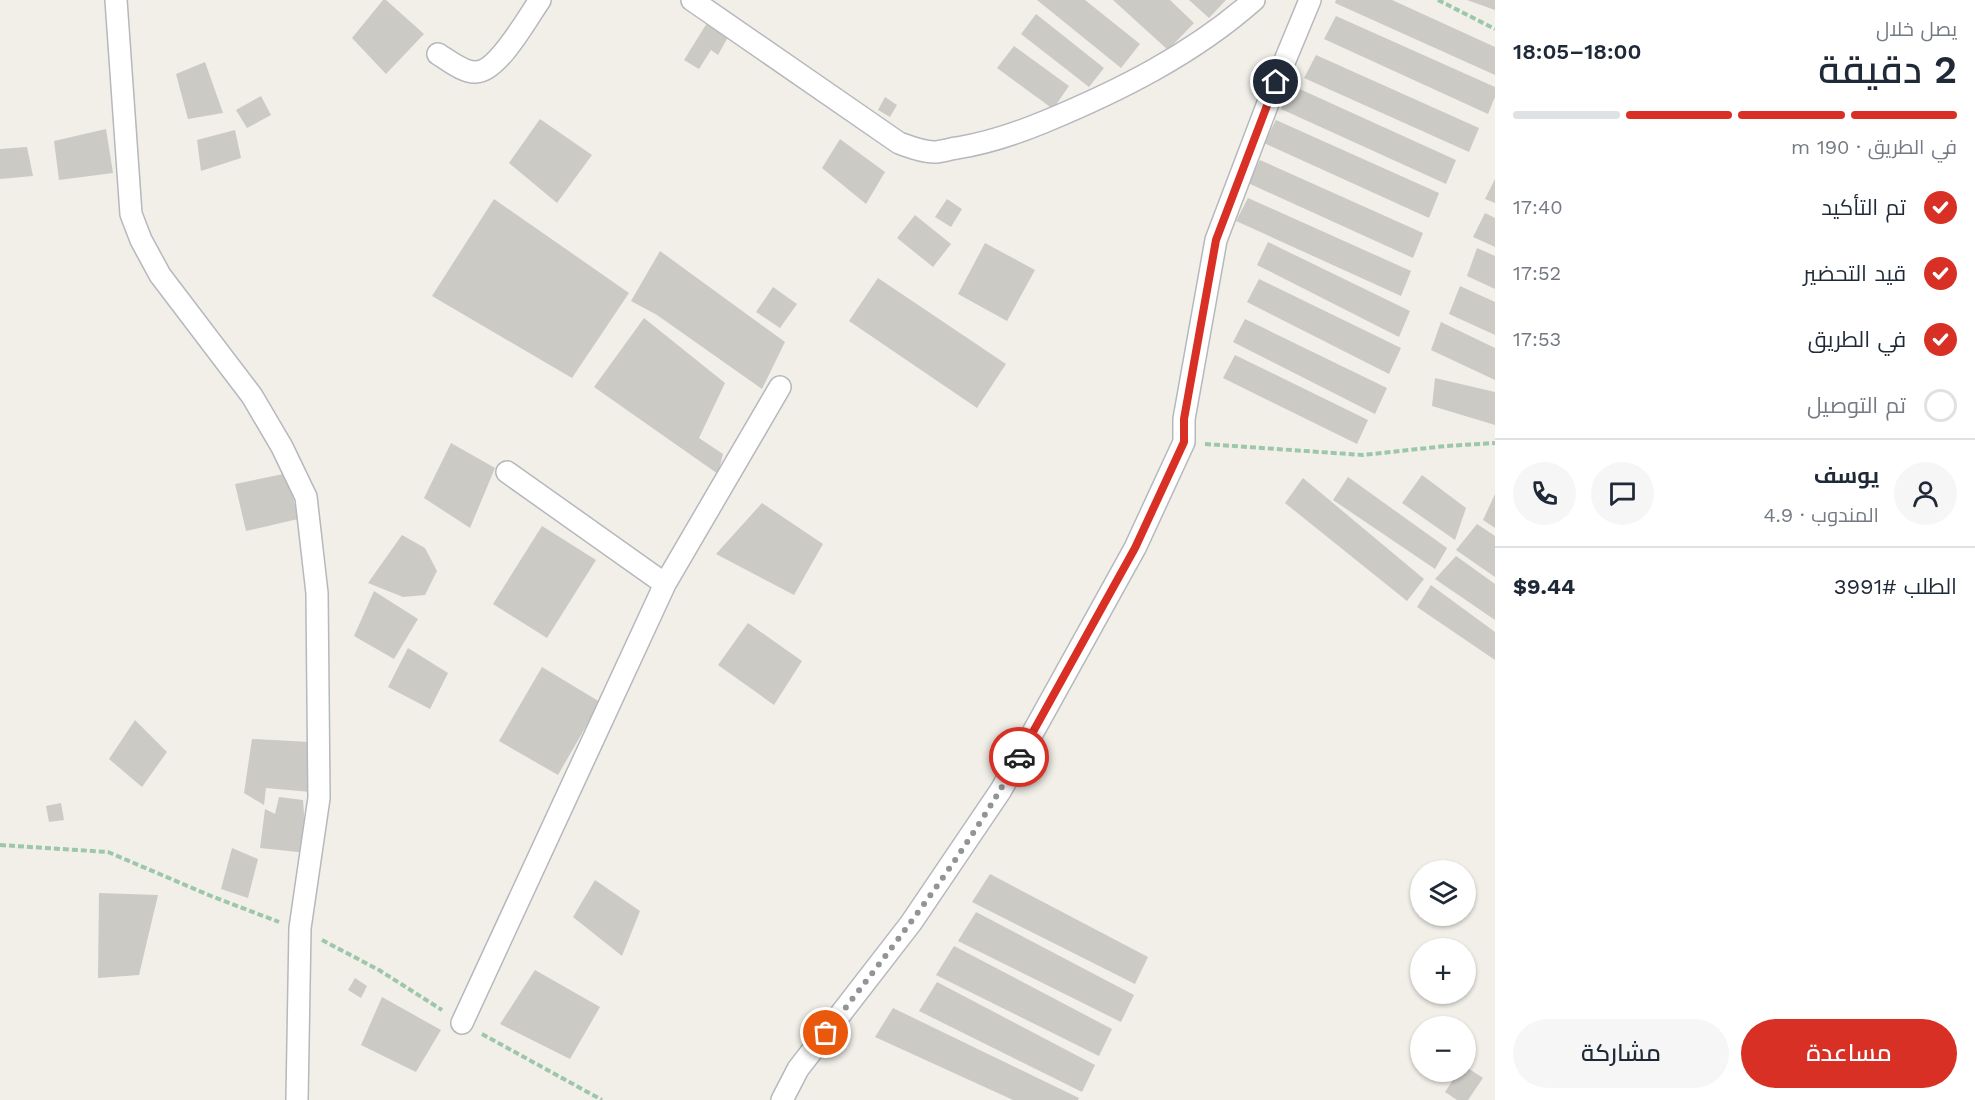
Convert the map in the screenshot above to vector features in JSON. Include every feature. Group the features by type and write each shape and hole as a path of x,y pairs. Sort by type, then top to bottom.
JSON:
{"street":[{"path":"116,0 131,214 141,240 160,275 252,396 282,447 306,497 317,593 319,798 300,928 297,1100"},
{"path":"438,54 469,70 476,72 486,69 504,52 540,0"},
{"path":"692,0 898,143 914,149 934,152 1008,137 1083,105 1166,64 1214,32 1254,0"},
{"path":"782,1100 798,1069 911,923 1001,790 1135,548 1184,442 1184,419 1216,240 1310,0"},
{"path":"462,1023 665,584 780,387"},
{"path":"507,472 665,584"}],"path":[{"path":"1438,0 1495,29"},
{"path":"1184,442 1363,455 1495,443"},
{"path":"0,845 108,852 211,896 300,928"}],"building":[{"path":"383,0 386,0 424,34 386,74 352,38"},
{"path":"1037,0 1085,0 1140,44 1121,68"},
{"path":"1113,0 1170,0 1194,23 1168,50"},
{"path":"1189,0 1226,0 1209,18"},
{"path":"1336,0 1392,0 1495,47 1495,75 1335,3"},
{"path":"1467,0 1495,0 1495,10"},
{"path":"1036,14 1104,68 1089,87 1021,34"},
{"path":"1336,16 1495,87 1495,97 1488,114 1324,39"},
{"path":"707,23 728,37 718,55 711,50 699,69 684,60"},
{"path":"1014,46 1069,86 1053,109 997,68"},
{"path":"1316,55 1479,128 1469,152 1304,78"},
{"path":"205,62 223,113 188,119 176,74"},
{"path":"1293,86 1456,160 1446,184 1281,109"},
{"path":"261,96 271,115 247,128 236,110"},
{"path":"885,97 897,105 890,117 878,110"},
{"path":"540,119 592,155 557,203 509,163"},
{"path":"1276,120 1439,193 1429,218 1264,143"},
{"path":"106,129 113,173 59,180 54,141"},
{"path":"235,130 241,158 201,171 197,140"},
{"path":"840,139 885,172 866,204 822,168"},
{"path":"27,147 33,176 0,179 0,149"},
{"path":"1260,160 1423,233 1413,258 1248,183"},
{"path":"1495,179 1495,203 1485,199"},
{"path":"1248,198 1411,271 1401,296 1236,221"},
{"path":"494,199 629,293 572,378 432,296"},
{"path":"947,199 962,209 951,227 935,217"},
{"path":"1485,213 1495,218 1495,247 1473,237"},
{"path":"915,215 951,244 933,267 897,238"},
{"path":"1268,242 1410,311 1399,337 1257,265"},
{"path":"985,243 1035,270 1007,321 958,294"},
{"path":"1477,248 1495,256 1495,289 1467,276"},
{"path":"660,251 785,342 762,389 657,315 631,301"},
{"path":"878,278 1006,364 977,408 849,321"},
{"path":"1259,279 1401,348 1389,374 1247,302"},
{"path":"1460,286 1495,302 1495,335 1449,314"},
{"path":"773,287 797,304 780,328 756,312"},
{"path":"644,318 725,383 699,438 723,454 718,474 594,387"},
{"path":"1245,319 1387,388 1375,414 1233,342"},
{"path":"1441,322 1495,348 1495,380 1431,350"},
{"path":"1235,355 1368,420 1357,444 1223,378"},
{"path":"1435,378 1495,392 1495,425 1432,406"},
{"path":"451,443 495,468 470,528 424,498"},
{"path":"288,473 298,519 246,531 235,484"},
{"path":"1422,475 1466,508 1455,540 1402,503"},
{"path":"1348,477 1447,548 1435,569 1333,500"},
{"path":"1303,478 1424,579 1407,601 1285,503"},
{"path":"1495,494 1495,528 1483,520"},
{"path":"762,503 823,544 794,595 716,554"},
{"path":"1477,524 1495,536 1495,577 1456,550"},
{"path":"542,526 596,560 547,638 493,604"},
{"path":"402,535 425,548 437,571 425,595 403,597 368,583"},
{"path":"1456,556 1495,584 1495,620 1435,579"},
{"path":"1431,585 1495,632 1495,660 1417,607"},
{"path":"374,591 418,619 394,659 354,636"},
{"path":"748,623 802,661 774,705 718,665"},
{"path":"408,648 448,673 430,709 388,687"},
{"path":"542,667 600,702 558,775 499,741"},
{"path":"135,720 167,752 142,787 109,759"},
{"path":"252,739 310,742 311,792 266,788 264,805 244,793"},
{"path":"279,797 303,800 307,853 260,848 265,809 275,814"},
{"path":"61,803 64,820 49,822 46,806"},
{"path":"232,848 258,859 248,898 221,889"},
{"path":"990,874 1148,957 1135,984 972,902"},
{"path":"595,880 640,911 622,956 573,917"},
{"path":"99,893 158,895 139,975 98,978"},
{"path":"976,912 1134,995 1121,1022 958,941"},
{"path":"954,946 1112,1029 1099,1056 936,975"},
{"path":"535,970 600,1007 570,1059 500,1024"},
{"path":"355,978 367,986 361,998 348,990"},
{"path":"937,982 1095,1065 1082,1092 919,1011"},
{"path":"382,997 441,1030 416,1072 361,1045"},
{"path":"893,1008 1079,1098 1078,1100 1013,1100 875,1037"},
{"path":"1476,1073 1483,1078 1468,1100 1457,1100 1445,1092 1452,1082 1476,1082"}],"way so far":[{"path":"826,1033 911,923 1001,790 1019,757"}],"route":[{"path":"1019,757 1135,548 1184,442 1184,419 1216,240 1276,82"}]}
